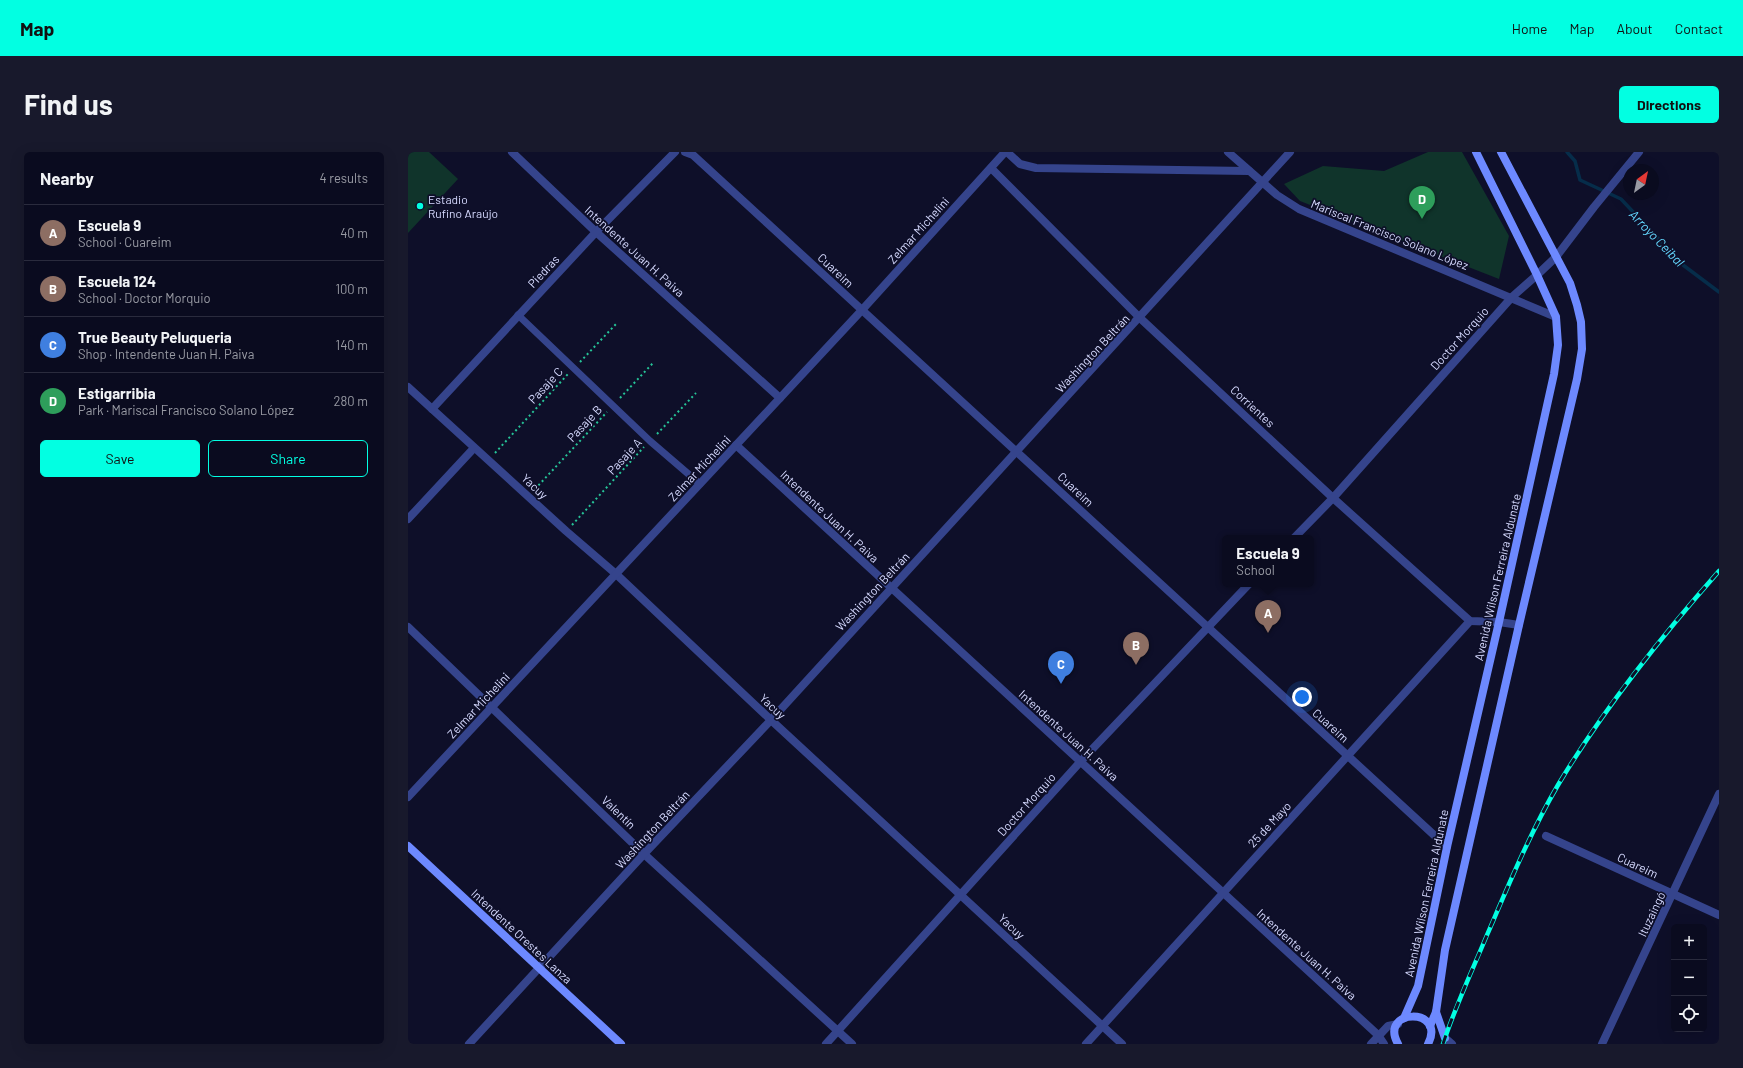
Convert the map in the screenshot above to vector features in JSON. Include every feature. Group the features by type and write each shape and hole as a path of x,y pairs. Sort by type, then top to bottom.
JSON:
{"street":[{"name":"Intendente Juan H. Paiva","path":"512,152 596,232 780,398"},
{"name":"Piedras","path":"432,409 596,232 675,152"},
{"name":"Cuareim","path":"685,152 694,155 1018,451 1207,628 1447,847"},
{"name":"Zelmar Michelini","path":"408,797 862,310 1006,152"},
{"path":"1006,152 1020,164 1036,168 1249,171"},
{"name":"Mariscal Francisco Solano López","path":"1228,152 1262,183 1299,209 1512,297 1556,317"},
{"name":"Washington Beltrán","path":"469,1044 644,854 771,720 1291,152"},
{"name":"Avenida Wilson Ferreira Aldunate","path":"1401,1021 1418,986 1447,847 1554,374 1558,345 1556,317 1538,275 1476,152"},
{"path":"1428,1044 1430,1039 1430,1028 1436,1012 1445,950 1577,379 1582,349 1581,322 1570,283 1501,152"},
{"name":"Doctor Morquio","path":"1297,535 1333,498 1512,297 1538,275 1556,257 1639,152"},
{"name":"Corrientes","path":"991,168 1140,318 1333,498 1470,621"},
{"name":"Yacuy","path":"408,387 528,497 616,574 771,720 1122,1044"},
{"name":"Intendente Juan H. Paiva","path":"736,445 1378,1035 1384,1044"},
{"path":"408,519 474,448"},
{"name":"Doctor Morquio","path":"826,1044 1081,761 1246,587"},
{"path":"1470,621 1499,622 1519,625"},
{"name":"25 de Mayo","path":"1086,1044 1470,621"},
{"name":"Valentín","path":"408,627 644,854 852,1044"},
{"name":"Ituzaingó","path":"1602,1044 1719,794"},
{"name":"Cuareim","path":"1546,836 1719,915"},
{"name":"Intendente Orestes Lanza","path":"408,846 621,1044"},
{"path":"1436,1012 1446,1041"},
{"path":"1371,1044 1388,1026 1414,1016 1419,1016 1427,1022 1430,1028 1452,1044"},
{"path":"1398,1044 1395,1034 1401,1021"}],"lane":[{"path":"518,315 612,406 700,484"}],"path":[{"name":"Pasaje C","path":"488,460 616,324"},
{"name":"Pasaje B","path":"528,497 653,363"},
{"name":"Pasaje A","path":"566,531 696,393"}],"green space":[{"name":"Estadio Rufino Araújo","path":"408,152 429,152 458,179 408,233"},
{"path":"1428,152 1462,152 1509,236 1499,279 1300,201 1284,184 1323,166 1384,171"}],"waterway":[{"name":"Arroyo Ceibal","path":"1567,152 1575,161 1580,180 1621,199 1683,265 1719,292"}],"railway":[{"path":"1443,1044 1458,1003 1512,878 1529,840 1558,785 1594,728 1634,674 1675,622 1719,571"}],"place":[{"name":"Estadio Rufino Araújo","path":"420,206"},
{"name":"Estigarribia","path":"1422,219"},
{"name":"Escuela 9","path":"1268,633"},
{"name":"Escuela 124","path":"1136,665"},
{"name":"True Beauty Peluqueria","path":"1061,684"}]}
